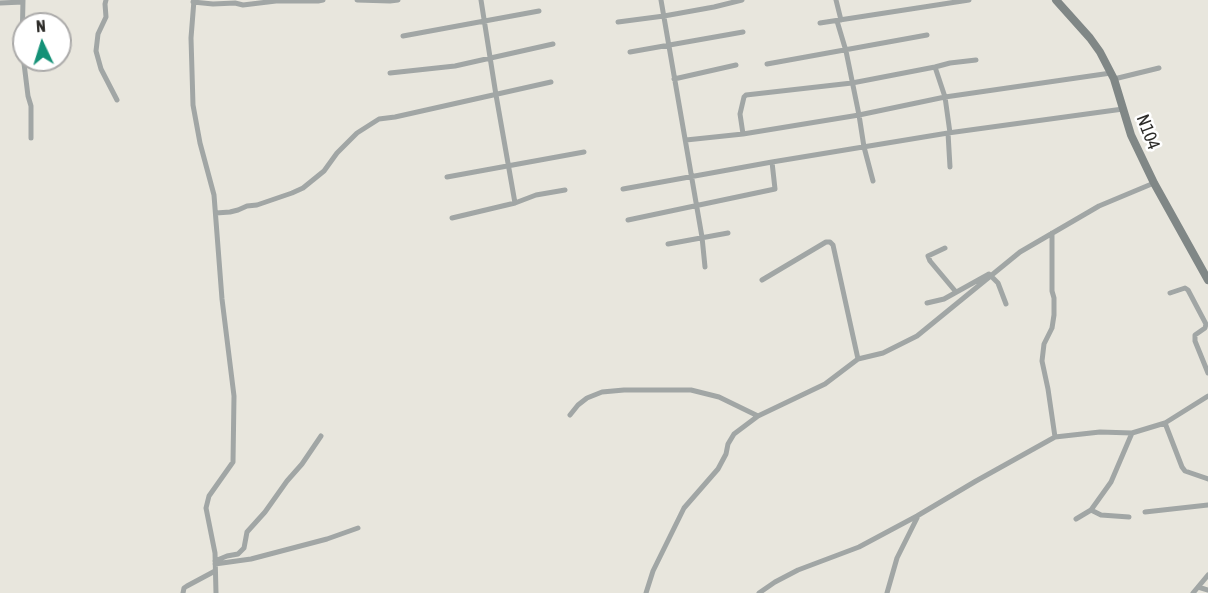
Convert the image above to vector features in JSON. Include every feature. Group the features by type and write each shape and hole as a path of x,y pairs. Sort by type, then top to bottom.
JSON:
{"street":[{"path":"106,0 106,17 98,34 96,51 101,69 117,100"},
{"path":"216,593 215,563 207,502 233,462 235,453 234,396 222,300 214,195 200,143 193,105 190,38 193,1 243,5 276,1 318,2 323,0"},
{"path":"357,0 398,0"},
{"path":"481,0 515,202"},
{"path":"661,0 702,237 705,267"},
{"path":"618,22 664,16 742,0"},
{"path":"836,0 864,147 873,181"},
{"path":"820,23 931,3 969,0"},
{"name":"N104","path":"1056,0 1100,52 1113,76 1131,135 1154,183 1208,280"},
{"path":"0,3 23,1 22,46 27,96 31,106 32,138"},
{"path":"403,36 539,11"},
{"path":"630,52 743,32"},
{"path":"767,63 927,36"},
{"path":"390,73 455,66 553,44"},
{"path":"743,134 740,114 746,95 852,83 976,60"},
{"path":"674,79 736,65"},
{"path":"935,67 945,97 950,166"},
{"path":"686,140 743,134 859,115 945,97 1159,68"},
{"path":"216,213 230,213 303,188 324,171 337,153 357,133 379,119 551,82"},
{"path":"623,189 949,133 1123,109"},
{"path":"447,177 584,152"},
{"path":"628,220 775,189 772,162"},
{"path":"646,593 653,571 684,508 718,469 726,454 728,444 735,434 758,416 825,384 858,358 883,353 917,336 1020,252 1099,206 1154,183"},
{"path":"453,218 536,195 565,190"},
{"path":"668,244 728,233"},
{"path":"1052,233 1054,315 1052,328 1044,344 1042,361 1055,437"},
{"path":"762,280 826,242 830,242 833,245 858,358"},
{"path":"945,248 928,256 956,292"},
{"path":"927,303 991,275"},
{"path":"991,275 998,283 1006,304"},
{"path":"1170,293 1185,288 1188,290 1206,324 1205,328 1195,335 1195,341 1208,374"},
{"path":"570,415 587,398 602,392 691,390 719,397 758,416"},
{"path":"759,593 798,570 859,547 1055,437 1100,432 1132,433 1165,423 1208,396"},
{"path":"1165,423 1185,471 1208,479"},
{"path":"1076,519 1091,510 1111,482 1132,433"},
{"path":"215,563 227,555 238,554 244,548 248,532 302,464 321,436"},
{"path":"1145,512 1208,505"},
{"path":"1091,510 1101,515 1129,517"},
{"path":"887,593 897,558 917,516"},
{"path":"215,563 251,559 327,539 358,528"},
{"path":"183,593 184,588 215,571"},
{"path":"1193,593 1208,575"},
{"path":"1198,587 1208,590"}]}
